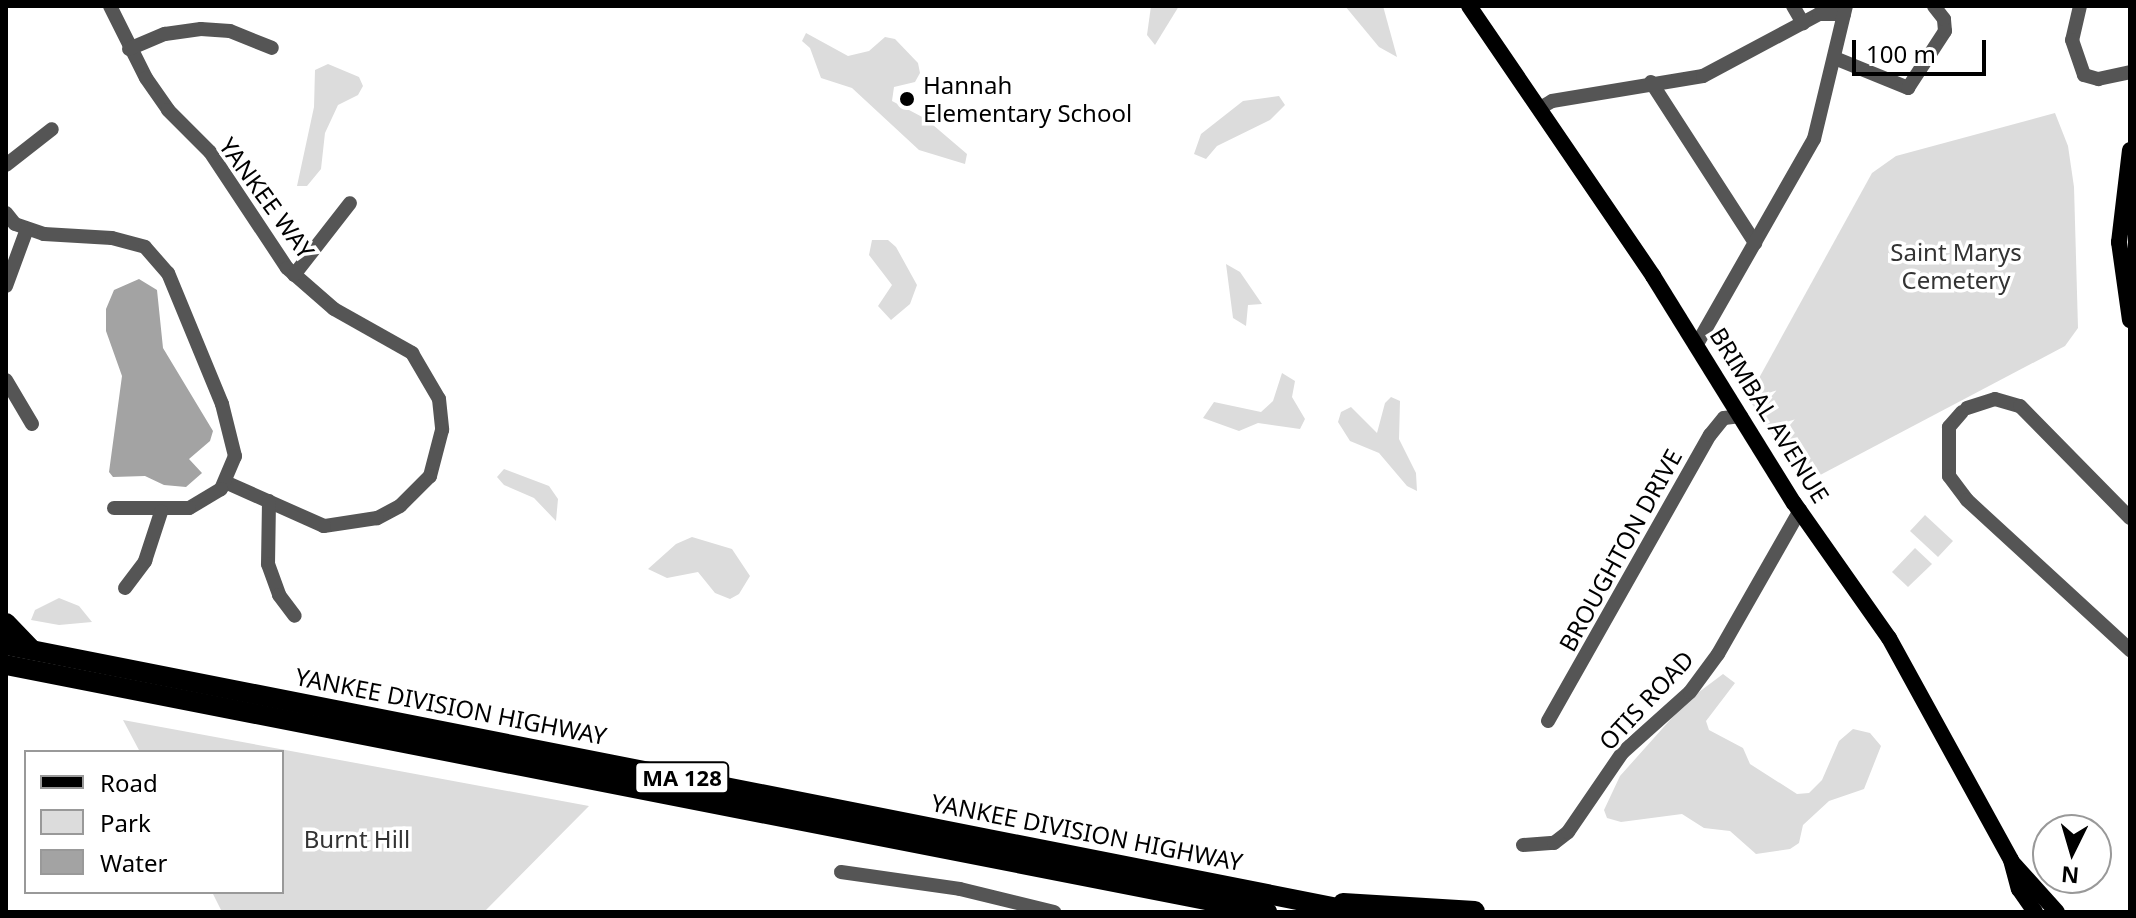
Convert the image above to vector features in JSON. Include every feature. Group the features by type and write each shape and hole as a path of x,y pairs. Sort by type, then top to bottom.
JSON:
{"highway":[{"path":"6,623 32,650"},
{"name":"YANKEE DIVISION HIGHWAY","path":"6,645 1358,912"},
{"name":"YANKEE DIVISION HIGHWAY","path":"6,665 1267,912"},
{"path":"1291,899 1475,911"}],"main road":[{"name":"BRIMBAL AVENUE","path":"1469,6 1697,344 1800,510 1889,638 2011,860"},
{"path":"2129,309 2119,242 2130,150"},
{"path":"2011,860 2019,889 2035,912"},
{"path":"2011,860 2057,912"}],"street":[{"name":"YANKEE WAY","path":"110,6 129,49 168,110 210,152 294,275 334,309 412,353 434,384 442,430 430,476 400,506 377,518 324,526 225,482"},
{"path":"1793,6 1803,23"},
{"path":"1837,59 1908,88 1945,31 1944,19 1934,6"},
{"path":"2080,6 2072,40 2084,75 2098,79 2130,72"},
{"path":"1540,108 1552,101 1651,82 1703,76 1824,12 1845,10 1837,59 1814,139 1697,344"},
{"path":"129,49 165,34 201,29 230,31 272,48"},
{"path":"1651,82 1755,243"},
{"path":"6,165 52,129"},
{"path":"294,275 350,203"},
{"path":"6,213 27,229 133,241 159,260 222,404 235,456 225,482 207,501 161,512 114,508"},
{"path":"6,286 27,229"},
{"path":"6,380 32,424"},
{"path":"2130,518 2020,406 1995,399 1965,410 1949,427 1949,476 1967,500 2130,650"},
{"name":"BROUGHTON DRIVE","path":"1548,721 1710,435 1724,418 1741,416"},
{"path":"269,501 268,564 279,595 295,616"},
{"name":"OTIS ROAD","path":"1523,845 1554,843 1568,832 1622,753 1690,692 1718,654 1800,510"},
{"path":"125,588 145,561 161,512"},
{"path":"841,872 960,889 1054,912"}],"green space":[{"path":"1151,6 1179,6 1155,45 1147,35"},
{"path":"1345,6 1383,6 1397,57 1379,47"},
{"path":"806,33 848,56 869,51 885,37 895,39 918,63 920,73 915,82 894,87 892,101 926,119 967,154 965,164 919,150 852,88 821,78 810,48 802,41"},
{"path":"328,64 359,77 363,86 358,95 338,105 325,133 321,169 307,186 297,186 314,107 315,70"},
{"path":"1279,96 1285,105 1270,120 1217,146 1206,159 1194,154 1201,134 1243,101"},
{"name":"Saint Marys Cemetery","path":"2055,113 2068,146 2074,187 2078,328 2065,346 1805,483 1748,398 1872,173 1896,156"},
{"path":"872,240 888,240 896,247 917,285 910,304 891,320 878,306 892,285 869,255"},
{"path":"1226,264 1240,272 1262,304 1248,305 1246,326 1233,318"},
{"path":"1282,373 1295,381 1292,397 1305,419 1300,429 1258,423 1239,431 1203,418 1214,402 1261,412 1273,401"},
{"path":"1391,397 1400,401 1399,439 1416,473 1417,491 1407,486 1379,453 1350,441 1338,422 1341,412 1351,407 1377,433 1385,403"},
{"path":"504,469 549,486 558,499 556,521 534,498 504,485 497,477"},
{"path":"1925,515 1953,541 1938,557 1910,531"},
{"path":"692,537 732,549 750,576 739,594 730,599 715,593 698,572 667,578 648,569 676,544"},
{"path":"1915,548 1932,564 1908,587 1892,572"},
{"path":"59,598 79,606 92,622 59,625 31,620 35,610"},
{"path":"1723,674 1735,683 1706,721 1709,730 1743,748 1750,764 1797,794 1809,793 1822,780 1839,741 1853,729 1870,733 1881,746 1864,789 1829,801 1803,825 1799,843 1790,849 1756,854 1730,831 1704,828 1682,814 1621,822 1607,818 1604,810 1620,776 1687,701"},
{"name":"Burnt Hill","path":"123,720 589,806 484,912 222,912 213,894 284,894 284,750 139,750"}],"water":[{"path":"139,279 157,290 163,348 213,431 210,441 189,459 202,473 186,487 164,485 145,476 113,477 109,472 122,376 106,331 106,309 114,290"}],"place":[{"name":"Hannah Elementary School","path":"907,99"}]}
